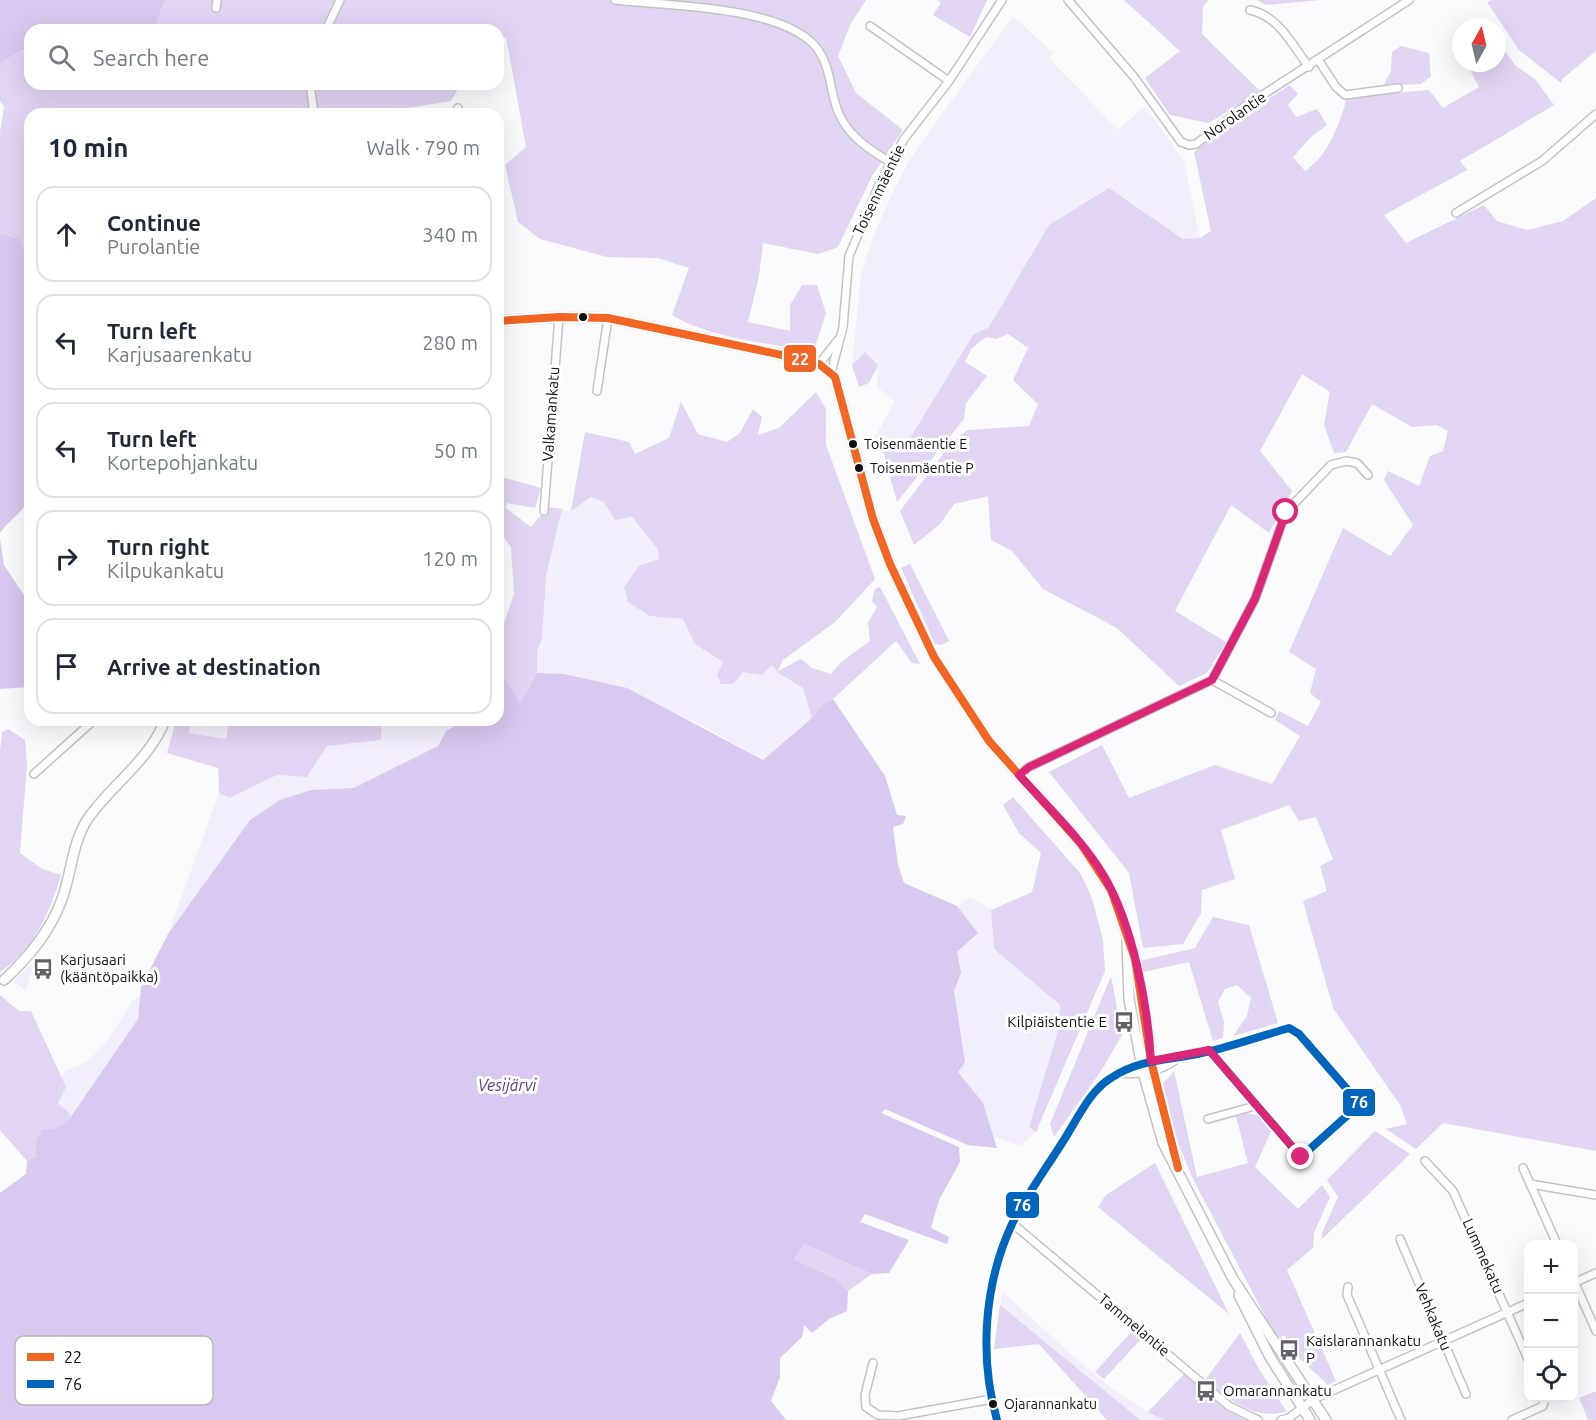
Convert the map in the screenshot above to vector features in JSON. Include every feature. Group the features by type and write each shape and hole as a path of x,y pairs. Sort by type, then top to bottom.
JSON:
{"street":[{"path":"329,24 340,0"},
{"path":"615,0 732,12 797,30 819,51 830,75 840,116 853,136 890,162"},
{"name":"Toisenmäentie","path":"831,373 840,338 849,256 890,162 904,139 949,81 1002,0"},
{"name":"Norolantie","path":"1068,0 1134,77 1181,142 1189,145 1196,144 1241,109 1319,61 1410,0"},
{"path":"1251,10 1264,13 1276,23 1309,67"},
{"path":"870,26 949,81"},
{"path":"1319,61 1336,87 1345,95 1398,88"},
{"path":"311,90 313,108"},
{"path":"1456,213 1542,161 1596,114"},
{"path":"504,321 558,317 608,318 686,333 819,364 831,373 873,519 917,622 953,688 989,741 1081,844 1100,869 1118,905 1142,992 1147,1067"},
{"name":"Valkamankatu","path":"544,512 558,317"},
{"path":"597,391 608,318"},
{"path":"819,364 840,338"},
{"path":"1019,775 1029,767 1212,680 1247,615 1278,531 1294,501 1331,465 1340,461 1357,462 1368,475"},
{"path":"1212,680 1271,714"},
{"path":"34,774 86,726"},
{"path":"2,981 42,941 62,898 76,846 89,818 135,765 158,736 162,726"},
{"path":"1127,935 1125,962 1129,999 1147,1067 1163,1143 1178,1168 1233,1279 1245,1312 1310,1420"},
{"path":"997,1420 987,1358 990,1298 996,1269 1013,1224 1101,1086 1118,1073 1147,1067 1162,1068 1178,1058 1289,1028 1299,1034 1359,1104 1301,1157 1209,1050"},
{"path":"1208,1119 1255,1106"},
{"name":"Lummekatu","path":"1425,1161 1454,1191 1524,1350"},
{"path":"1522,1168 1555,1240"},
{"path":"1530,1184 1596,1195"},
{"name":"Tammelantie","path":"1013,1224 1229,1406 1258,1420"},
{"name":"Vehkakatu","path":"1400,1239 1467,1394"},
{"path":"1578,1280 1596,1273"},
{"path":"1233,1279 1326,1420"},
{"path":"1348,1287 1347,1294 1377,1370 1401,1420"},
{"path":"1578,1291 1596,1331"},
{"path":"1281,1420 1289,1418 1314,1400 1377,1370 1524,1305"},
{"path":"873,1363 865,1395 866,1407 878,1415 898,1416 992,1398"},
{"path":"1512,1420 1543,1407 1544,1402"}],"shaded area":[{"path":"165,0 866,0 850,25 838,56 856,93 903,130 872,176 838,247 818,254 763,243 759,276 748,322 790,331 790,305 802,285 817,285 826,313 814,350 760,343 703,329 672,315 689,268 658,258 607,257 540,239 518,222 505,165 526,147 506,37 504,38 504,24 156,24"},
{"path":"938,0 987,0 970,37 933,15 941,3"},
{"path":"1124,0 1209,0 1203,6 1202,34 1260,91 1209,123 1170,115 1145,78 1180,51"},
{"path":"1257,0 1320,0 1266,5"},
{"path":"1492,0 1596,0 1596,51 1562,79 1561,83 1519,50 1506,30 1506,18 1498,18 1487,2"},
{"path":"1013,16 1053,53 1049,58 1118,130 1145,106 1184,162 1200,238 1183,239 1109,188 989,327 973,335 906,446 886,445 875,437 895,401 877,387 878,365 865,352 852,365 861,276 874,234 909,160"},
{"path":"1401,46 1429,53 1431,76 1421,84 1383,86 1391,71 1392,52"},
{"path":"24,50 24,90 457,91 451,101 407,108 24,108 24,249 20,239 0,233 0,132 4,107 0,101 0,64"},
{"path":"1506,53 1516,66 1535,79 1554,105 1460,161 1467,170 1384,215 1406,243 1484,205 1497,221 1527,230 1563,221 1596,198 1596,1151 1443,1123 1416,1149 1386,1129 1407,1124 1400,1105 1333,1008 1303,901 1327,891 1320,866 1333,859 1316,817 1299,821 1289,805 1221,830 1235,879 1202,890 1201,913 1183,944 1143,948 1129,873 1049,772 1102,745 1129,798 1215,765 1272,784 1300,736 1275,720 1279,711 1308,726 1321,702 1310,693 1316,669 1289,652 1343,528 1390,556 1413,525 1384,480 1388,471 1419,486 1430,456 1443,451 1448,431 1437,425 1412,427 1372,404 1346,452 1334,453 1324,425 1330,392 1302,374 1260,451 1292,491 1269,533 1231,505 1175,611 1226,642 1207,673 1179,686 1117,628 1043,589 1012,551 991,540 988,496 954,504 940,524 914,545 900,511 953,441 968,430 1029,426 1038,404 1013,380 1028,348 1008,334 996,339 986,337 971,349 965,362 987,376 966,403 964,419 897,502 883,450 886,445 906,445 973,335 989,327 1049,225 1109,188 1183,239 1200,238 1211,231 1194,152 1240,117 1290,85 1298,94 1288,105 1296,117 1317,109 1327,125 1311,137 1293,157 1305,171 1327,148 1341,118 1347,97 1429,90 1443,108 1479,87 1471,72 1506,72"},
{"path":"865,352 878,365 869,383 859,387 852,365"},
{"path":"816,392 826,409 826,445 875,579 835,622 783,660 778,671 801,659 812,668 831,674 841,662 870,641 868,623 877,607 872,601 875,589 880,587 920,664 912,663 896,641 833,699 823,704 812,718 803,688 777,672 772,665 762,675 743,672 733,684 721,684 717,675 723,662 695,644 683,619 650,616 628,602 624,587 639,566 659,559 657,548 632,517 615,520 604,502 591,497 571,511 585,432 629,442 635,454 669,438 681,402 698,434 727,442 740,433 753,409 762,417 758,435 779,428"},
{"path":"504,478 541,488 535,508 507,503 506,508 531,527 548,507 562,509 546,576 542,639 537,651 537,673 520,705 504,677 504,623 514,594 511,547 504,538"},
{"path":"591,497 613,506 634,520 643,528 656,548 659,559 639,566 650,616 683,619 695,644 723,662 717,675 733,684 743,672 772,665 777,672 803,688 812,718 763,760 696,722 564,674 537,673 537,651 542,639 546,576 562,509 571,511"},
{"path":"910,564 949,641 941,645 935,644 901,568"},
{"path":"174,726 190,726 189,733 226,739 228,726 382,726 381,740 327,746 307,777 277,775 230,798 219,793 218,768 167,753"},
{"path":"190,726 228,726 226,739 189,733"},
{"path":"382,726 455,726 446,731 438,746 354,788 311,790 280,800 250,820 168,934 219,793 231,798 277,775 307,777 327,746 381,740"},
{"path":"8,729 25,740 27,764 20,853 42,869 61,875 52,903 39,929 22,953 0,972 0,750 2,732"},
{"path":"1013,797 1080,873 1092,898 1103,941 1105,971 1036,1132 1029,1127 1058,1031 1060,1005 994,949 991,910 1032,892 1041,853 1019,833 1003,805"},
{"path":"970,897 991,910 994,949 1060,1005 1058,1031 1029,1127 1036,1132 1020,1146 993,1136 982,1138 855,989"},
{"path":"1213,917 1249,925 1278,1023 1233,1036 1247,1016 1251,998 1237,985 1225,989 1218,1002 1224,1022 1223,1038 1213,1041 1189,962 1143,972 1140,961 1195,948"},
{"path":"33,965 26,991 14,981"},
{"path":"1111,976 1122,1035 1101,1071 1054,1137 1050,1124"},
{"path":"0,995 19,1011 31,1011 66,1087 58,1103 71,1115 67,1122 36,1142 36,1157 27,1161 0,1130"},
{"path":"140,996 138,1019 71,1115 58,1103 66,1087 61,1078 66,1070 78,1066 97,1052 133,1000"},
{"path":"1174,1071 1197,1177 1248,1163 1236,1116 1252,1114 1260,1117 1272,1129 1255,1167 1298,1209 1322,1185 1330,1197 1314,1233 1313,1248 1287,1270 1336,1381 1328,1385 1297,1356 1284,1335 1277,1339 1193,1179 1178,1143 1163,1084"},
{"path":"1375,1131 1410,1154 1322,1239 1322,1233 1338,1197 1327,1180"},
{"path":"1155,1163 1229,1314 1098,1207 1106,1195"},
{"path":"804,1244 872,1274 848,1291 836,1279 794,1259"},
{"path":"1003,1292 1099,1378 1141,1408 1163,1420 1139,1419 1000,1305"},
{"path":"1000,1305 1141,1420 1107,1420 1039,1344 994,1349"},
{"path":"1133,1330 1142,1338 1104,1379 1095,1372"},
{"path":"1240,1333 1259,1369 1287,1412 1274,1414 1253,1411 1233,1401 1205,1380"},
{"path":"1184,1374 1226,1410 1245,1420 1163,1420 1148,1412"},
{"path":"1596,1391 1596,1420 1588,1420 1579,1398"}],"water":[{"path":"0,0 165,0 156,24 24,24 24,50 0,64"},
{"path":"0,233 20,239 24,249 24,507 0,533"},
{"path":"0,539 4,565 24,595 24,687 0,689"},
{"name":"Vesijärvi","path":"537,673 564,674 627,688 763,760 812,718 823,704 833,699 885,776 897,815 906,816 903,824 893,827 898,865 904,883 957,906 978,933 957,952 961,973 954,991 965,1062 958,1072 983,1103 997,1148 968,1145 885,1109 881,1113 959,1147 960,1162 939,1200 931,1228 949,1237 947,1244 865,1214 860,1222 909,1240 889,1273 872,1274 804,1244 794,1259 836,1279 848,1291 847,1311 829,1319 812,1333 804,1325 802,1337 780,1358 780,1377 771,1401 786,1420 0,1420 0,1193 26,1174 27,1161 36,1157 36,1142 43,1129 54,1129 67,1122 138,1019 141,987 168,934 250,820 280,800 311,790 354,788 438,746 446,731 455,726 504,726 504,676 520,704"}],"transit line":[{"name":"22","path":"504,321 559,317 608,318 810,361 819,364 835,377 873,519 890,564 934,657 989,741 1081,844 1111,890 1135,959 1151,1061 1178,1168"},
{"name":"76","path":"997,1420 991,1396 986,1346 987,1321 995,1271 1012,1224 1029,1193 1084,1108 1103,1084 1119,1073 1136,1066 1207,1052 1221,1048 1235,1044 1289,1028 1299,1034 1360,1104 1301,1157 1209,1050"}],"place":[{"name":"Toisenmäentie E","path":"853,444"},
{"name":"Toisenmäentie P","path":"859,468"},
{"name":"Karjusaari (kääntöpaikka)","path":"43,969"},
{"name":"Kilpiäistentie E","path":"1124,1022"},
{"name":"Kaislarannankatu P","path":"1289,1350"},
{"name":"Omarannankatu","path":"1206,1391"},
{"name":"Ojarannankatu","path":"993,1404"}],"route":[{"path":"1286,512 1244,624 1212,680 1206,685 1029,767 1019,775 1081,844 1100,869 1118,905 1135,959 1142,992 1151,1061 1178,1058 1209,1050 1210,1054 1301,1157"}]}
